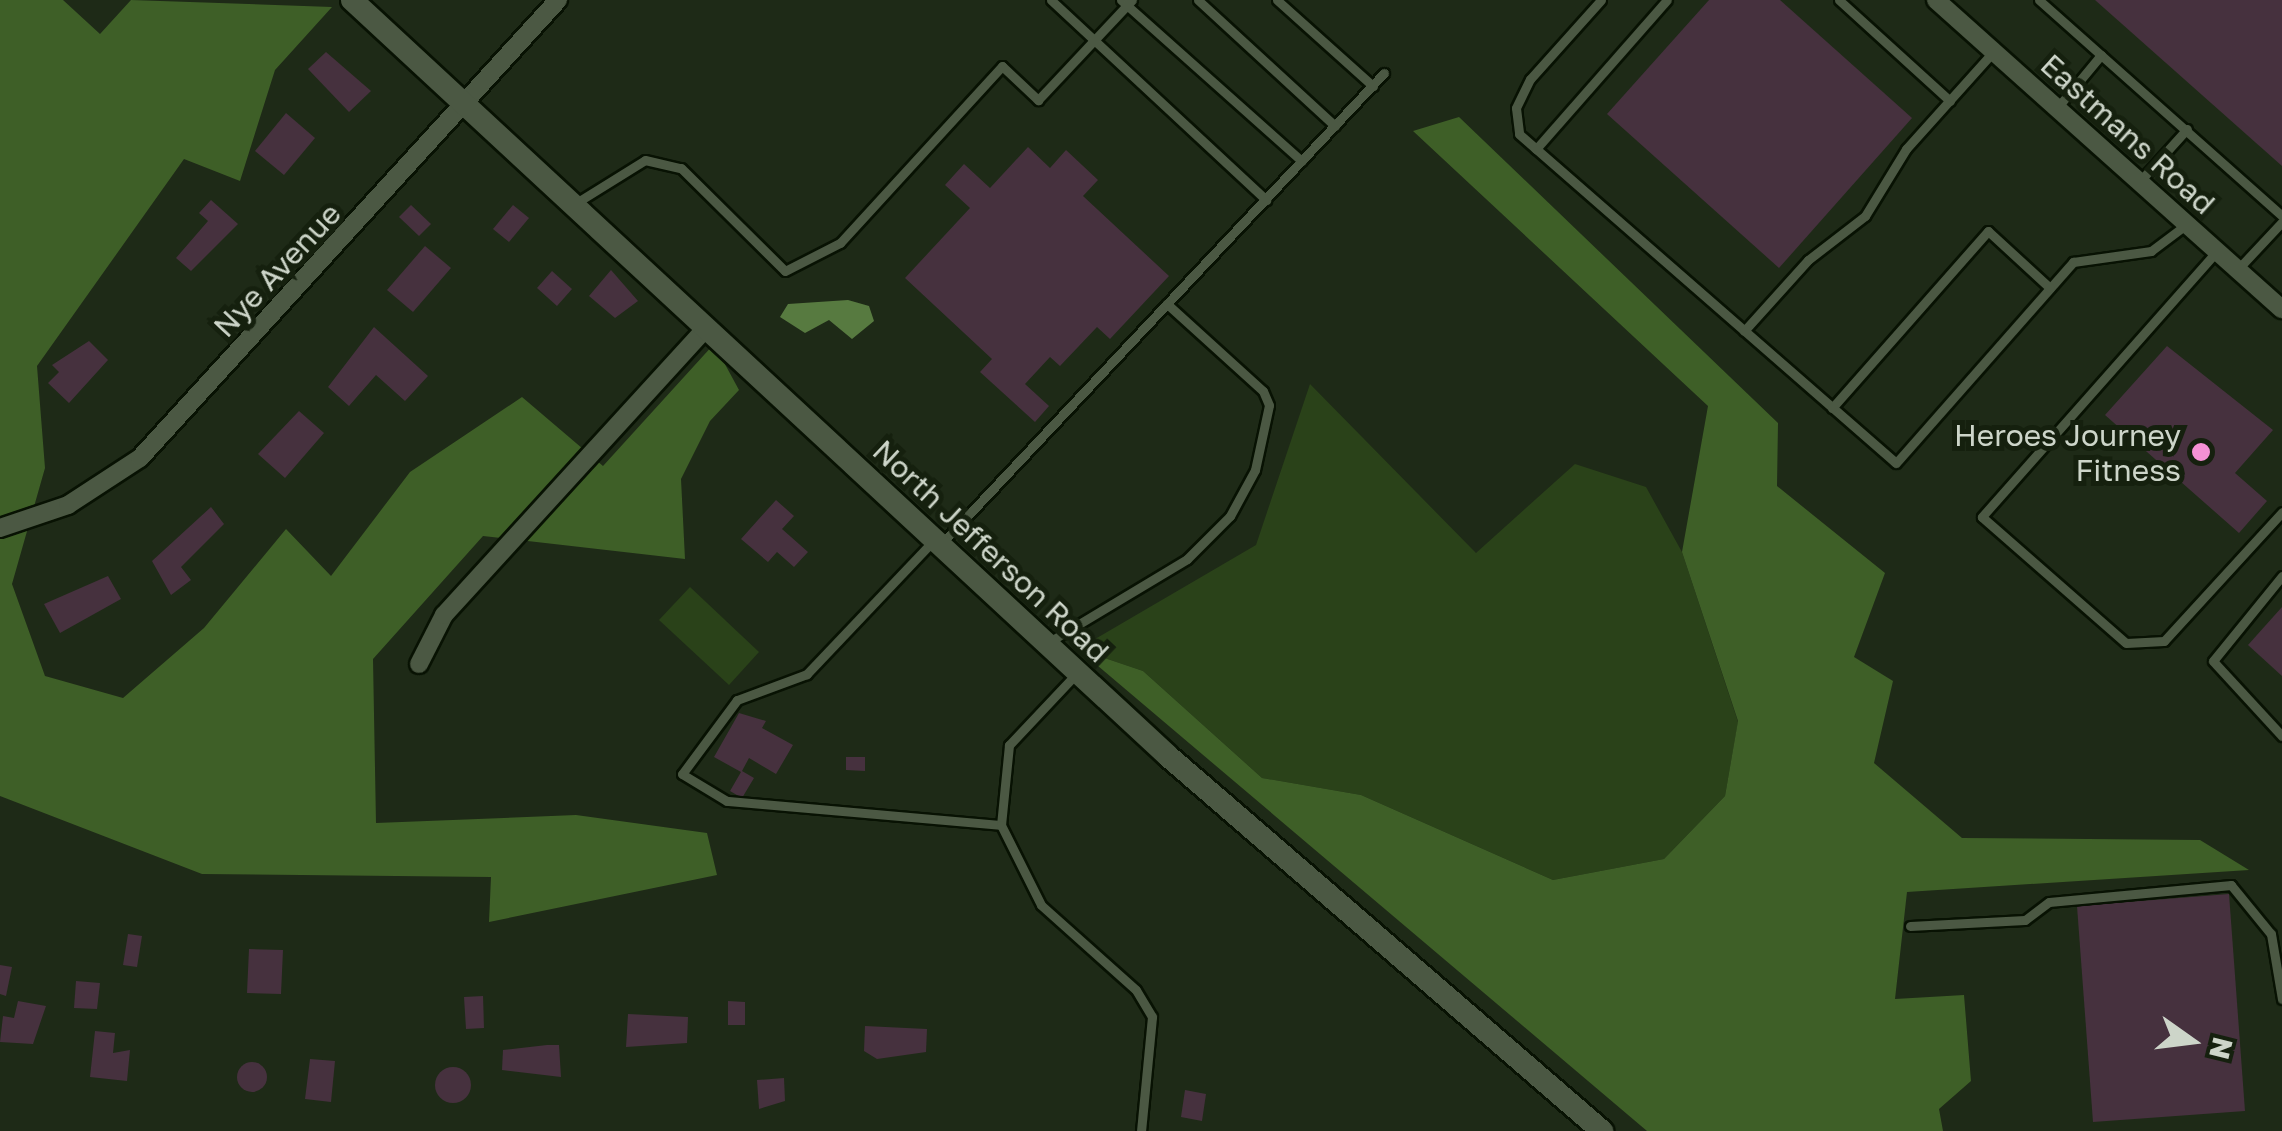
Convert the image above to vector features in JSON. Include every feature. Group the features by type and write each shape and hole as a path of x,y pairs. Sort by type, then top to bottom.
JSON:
{"street":[{"name":"North Jefferson Road","path":"352,0 1078,672 1590,1127"},
{"name":"Nye Avenue","path":"0,528 95,492 140,458 558,0"},
{"name":"Eastmans Road","path":"1941,2 2282,309"},
{"path":"419,664 444,615 706,328"}],"lane":[{"path":"1051,0 1266,200"},
{"path":"1198,0 1335,126"},
{"path":"1277,0 1373,86"},
{"path":"1601,0 1516,108 1520,134 1896,463 2073,262 2152,251 2187,224"},
{"path":"1536,149 1668,0"},
{"path":"1839,0 1950,101"},
{"path":"2039,0 2187,129 2282,219 2238,270"},
{"path":"574,204 645,160 681,168 784,271 840,243 1002,66 1038,100 1127,2 1302,161"},
{"path":"1744,331 1808,260 1864,216 1950,101 1994,51"},
{"path":"2057,108 2102,54"},
{"path":"1001,825 727,800 682,774 737,700 807,674 1168,304 1384,73"},
{"path":"2140,181 2187,129"},
{"path":"1832,408 1988,231 2050,288"},
{"path":"2217,251 1982,517 2126,642 2164,640 2282,512"},
{"path":"1047,643 1187,559 1230,516 1255,470 1269,404 1263,391 1168,304"},
{"path":"2282,576 2214,661 2282,736"},
{"path":"1078,672 1009,745 1001,825 1041,905 1136,990 1152,1017 1141,1131"},
{"path":"1910,926 2026,920 2049,902 2232,885 2271,934 2282,999"}],"shaded area":[{"path":"0,0 63,0 100,34 131,0 332,7 275,70 240,181 184,159 37,366 45,468 12,584 45,676 123,698 204,628 286,529 331,576 410,472 522,397 603,466 714,344 739,390 710,421 681,479 685,559 483,536 373,659 376,823 576,815 707,833 717,875 489,922 491,877 202,874 0,796"},
{"path":"1459,117 1778,423 1777,486 1885,573 1854,657 1893,681 1874,763 1962,838 2200,840 2249,870 1907,892 1895,999 1964,995 1971,1081 1939,1109 1943,1131 1647,1131 1078,649 1143,671 1262,778 1361,795 1553,880 1664,859 1725,796 1738,721 1682,552 1708,406 1413,131"},
{"path":"848,300 869,306 874,321 852,339 829,320 805,333 780,317 788,304"},
{"path":"1310,384 1476,553 1575,464 1646,487 1682,552 1738,722 1725,796 1664,859 1553,880 1361,795 1262,778 1143,671 1078,649 1256,545"},
{"path":"690,587 759,652 729,685 659,620"}],"building":[{"path":"1709,0 1780,0 1912,118 1779,268 1607,114"},
{"path":"2095,0 2282,0 2282,166"},
{"path":"326,52 371,91 349,112 308,69"},
{"path":"286,113 315,138 284,175 255,151"},
{"path":"1028,147 1050,168 1066,150 1098,180 1083,196 1169,276 1110,339 1097,327 1060,366 1050,357 1025,384 1049,406 1035,422 980,372 992,359 905,278 970,208 945,185 964,164 990,188"},
{"path":"211,200 238,224 191,271 176,258 208,221 199,213"},
{"path":"411,205 431,224 419,236 399,217"},
{"path":"513,205 529,218 509,242 493,229"},
{"path":"425,246 451,268 413,312 387,290"},
{"path":"611,270 638,301 615,318 589,296"},
{"path":"552,271 572,289 557,306 537,288"},
{"path":"374,327 428,376 405,401 376,375 349,406 328,387"},
{"path":"89,341 108,360 69,403 48,383 59,372 52,365"},
{"name":"Heroes Journey Fitness","path":"2167,346 2273,430 2235,473 2267,501 2239,533 2105,415"},
{"path":"299,411 324,433 285,478 258,454"},
{"path":"776,500 794,516 782,529 808,552 794,567 777,552 768,562 741,539"},
{"path":"211,507 224,524 181,567 191,580 171,595 152,561"},
{"path":"108,576 121,599 60,633 44,604"},
{"path":"2282,607 2282,676 2248,645"},
{"path":"739,713 766,721 762,728 793,745 776,774 749,758 742,771 754,778 742,798 730,791 741,772 714,757"},
{"path":"846,757 865,757 865,771 846,770"},
{"path":"2229,894 2245,1111 2093,1122 2077,906"},
{"path":"128,934 142,936 137,967 123,965"},
{"path":"249,949 283,950 281,994 247,993"},
{"path":"0,965 12,967 6,996 0,994"},
{"path":"76,981 100,983 97,1009 74,1008"},
{"path":"483,996 484,1028 466,1029 464,997"},
{"path":"18,1001 46,1006 33,1044 0,1042 3,1016 14,1018"},
{"path":"728,1001 745,1002 745,1025 728,1025"},
{"path":"628,1014 688,1017 687,1043 626,1047"},
{"path":"865,1026 927,1029 926,1052 877,1059 864,1051"},
{"path":"95,1031 115,1033 113,1053 130,1050 127,1081 90,1077"},
{"path":"559,1045 561,1077 502,1070 503,1050"},
{"path":"310,1059 335,1061 331,1102 305,1099"},
{"path":"252,1062 262,1067 267,1077 262,1087 252,1092 242,1087 237,1077 242,1067"},
{"path":"453,1067 466,1072 471,1085 466,1098 453,1103 440,1098 435,1085 440,1072"},
{"path":"784,1078 785,1101 759,1109 757,1080"},
{"path":"1185,1090 1206,1094 1202,1121 1181,1117"}],"place":[{"name":"Heroes Journey Fitness","path":"2201,452"}]}
